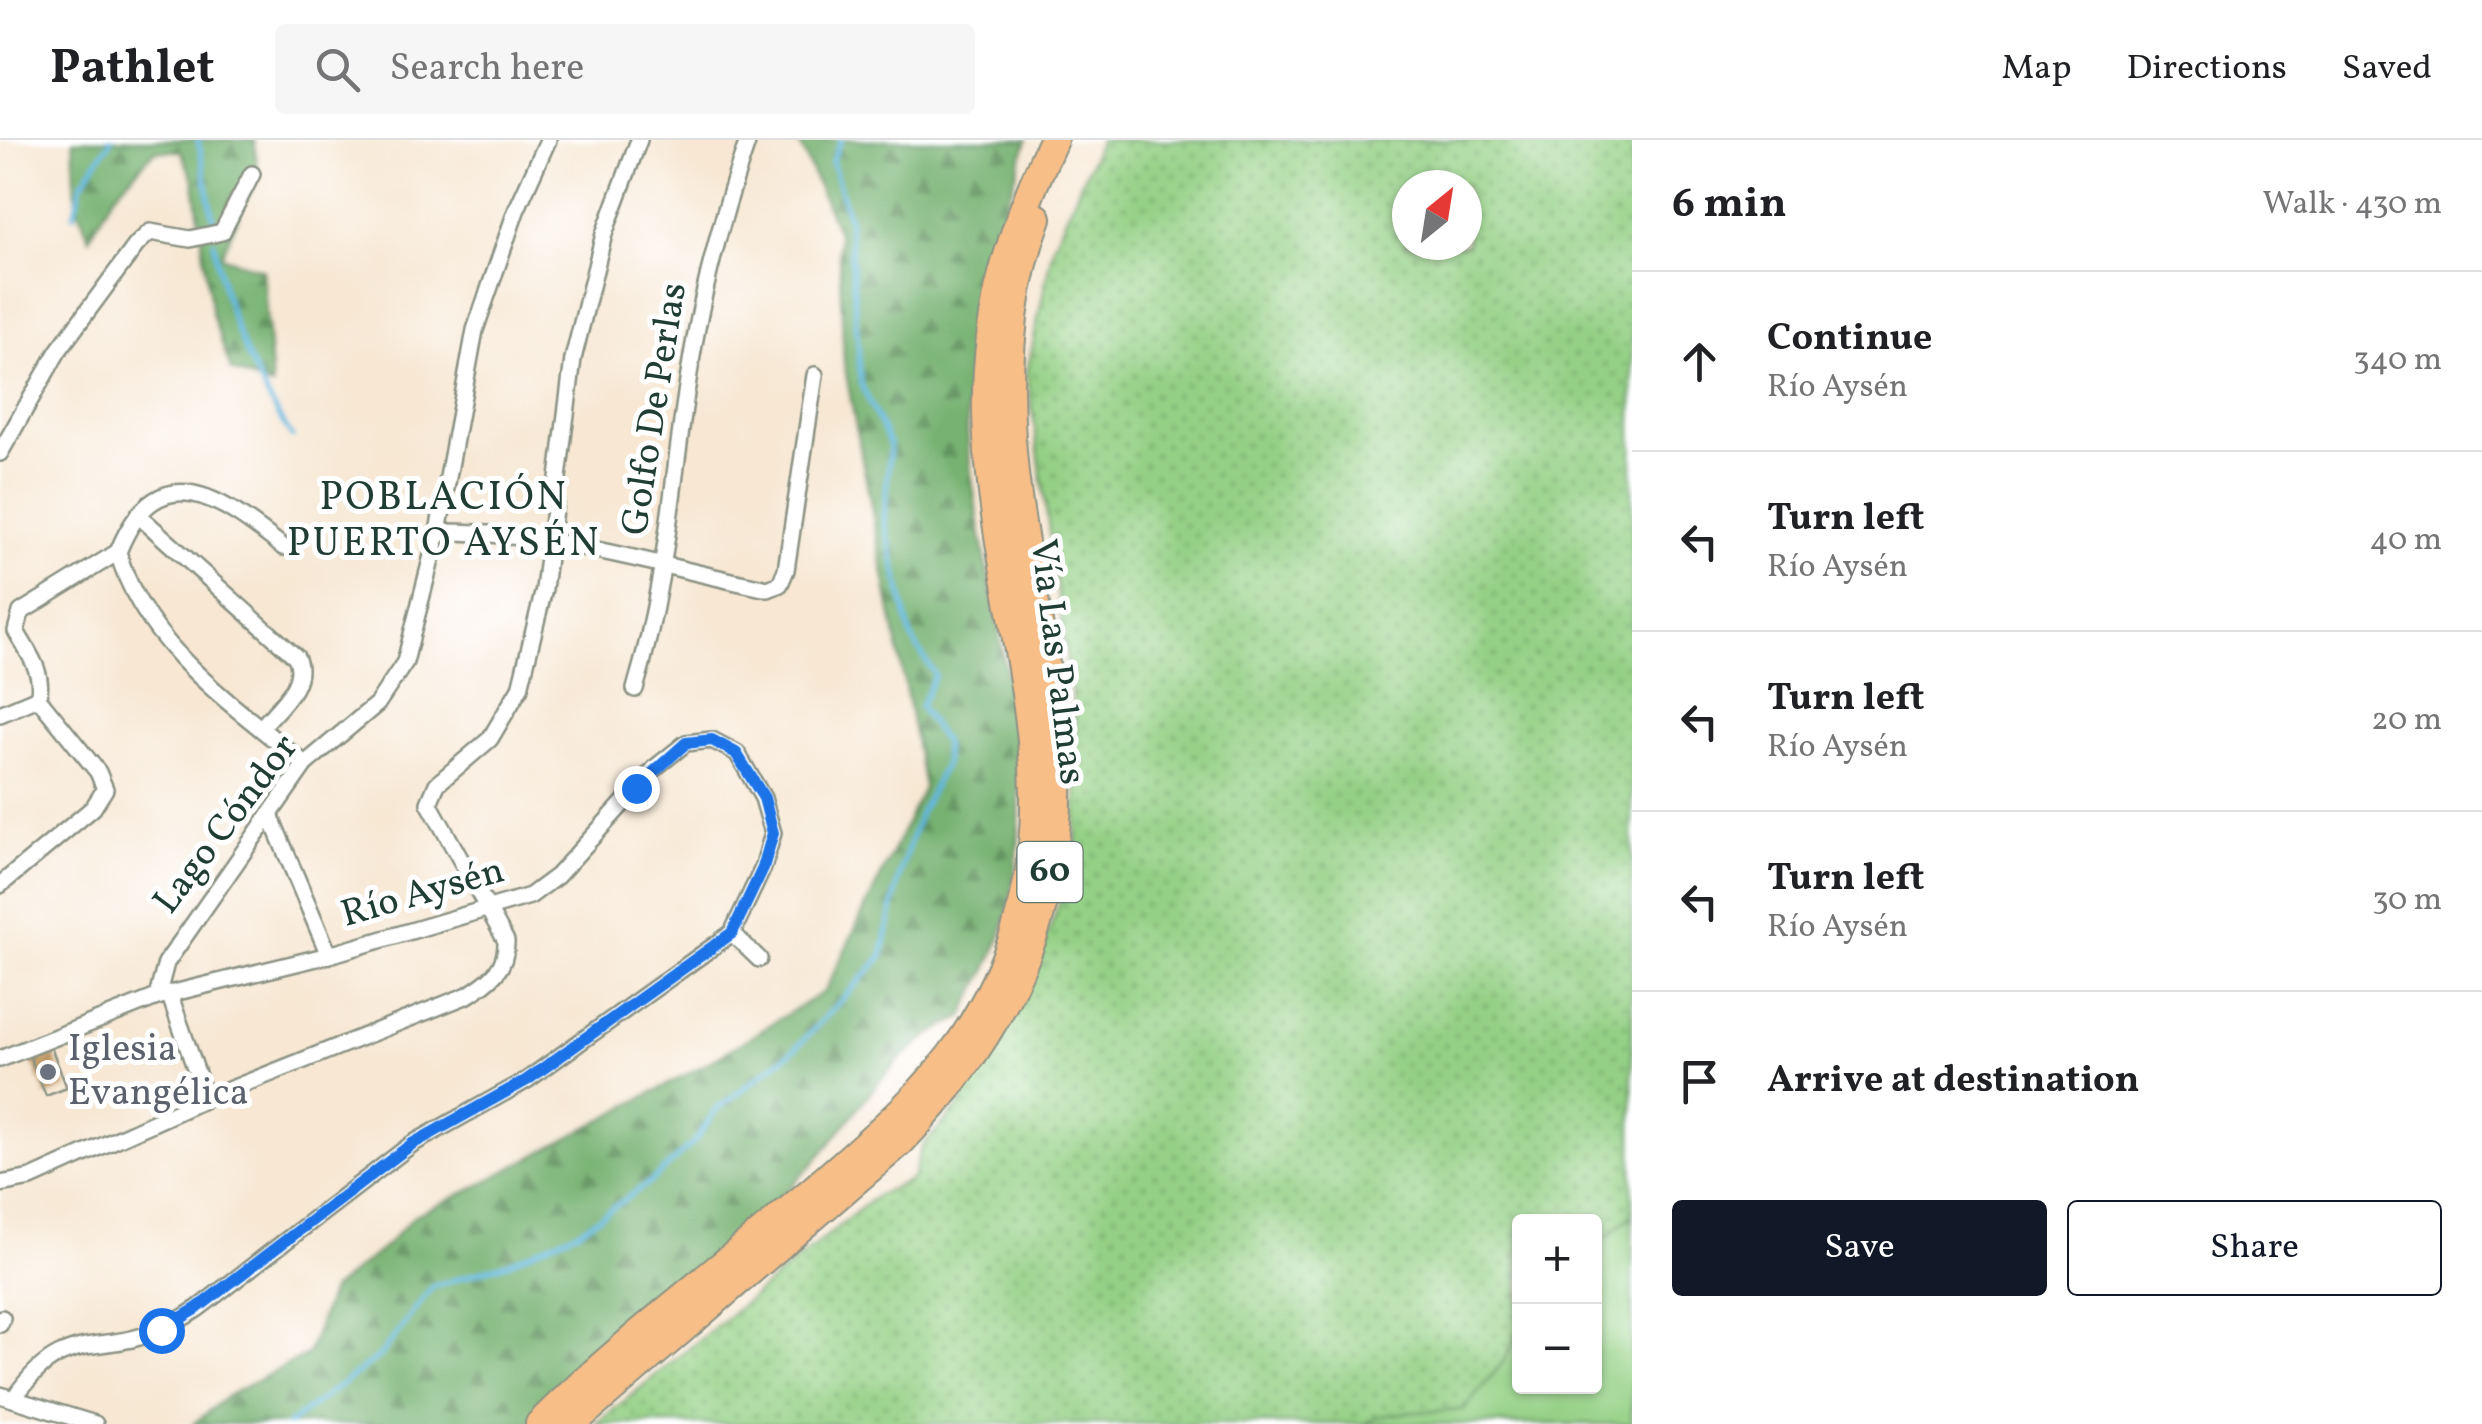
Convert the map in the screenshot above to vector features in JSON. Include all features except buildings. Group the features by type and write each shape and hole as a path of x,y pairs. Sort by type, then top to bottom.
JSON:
{"highway":[{"name":"Vía Las Palmas","path":"540,1424 903,1110 963,1038 1006,955 1029,864 1036,764 987,418 990,339 1004,258 1052,140"},
{"name":"Vía Las Palmas","path":"571,1424 891,1162 998,1019 1035,932 1050,871 1056,800 1054,733 1018,510 1008,362 1024,260 1044,197 1071,140"}],"street":[{"name":"Lago Cóndor","path":"163,995 166,962 304,764 377,704 396,681 438,532 475,330 516,212 548,140"},
{"path":"0,1184 31,1178 206,1099 468,994 490,981 506,956 506,941 491,910 429,803 437,784 490,739 520,688 551,540 573,359 604,234 639,140"},
{"name":"Golfo De Perlas","path":"635,689 665,568 692,356 712,259 748,140"},
{"path":"0,454 58,351 137,244 150,232 190,240 222,232 252,174"},
{"path":"438,532 496,532 551,540 768,589 780,584 786,570 815,375"},
{"path":"0,885 93,808 105,789 98,772 38,698 40,674 16,632 21,612 118,552 138,515 158,496 182,490 210,496 283,547"},
{"path":"138,515 296,657 301,668 299,681 260,728"},
{"path":"118,552 126,583 187,665 304,764"},
{"path":"2,706 38,698"},
{"name":"Río Aysén","path":"0,1058 163,995 329,955 530,896 557,876 686,743 712,740 736,753 764,798 773,833 763,868 732,933 527,1080 412,1144 196,1309 161,1330 70,1348 29,1375 7,1396"},
{"path":"270,815 329,955"},
{"path":"732,933 758,959"},
{"path":"163,995 206,1099"},
{"path":"7,1396 95,1423"}],"green space":[{"path":"73,140 254,140 258,173 221,256 263,270 272,387 231,370 212,314 194,182 181,151 155,151 113,196 89,238 76,202"},
{"path":"798,140 1027,140 983,291 968,384 972,479 1006,667 1018,765 1017,863 1008,910 989,964 962,1018 936,1031 894,1065 825,1150 773,1204 529,1424 193,1424 229,1395 308,1354 331,1290 383,1248 415,1215 470,1190 706,1064 825,991 924,787 844,363 838,232"},
{"path":"1100,140 1632,140 1632,1424 596,1424 877,1195 912,1179 922,1146 959,1106 1025,995 1076,858 1076,727 1027,372 1053,246"},
{"path":"1632,1215 1632,1424 1366,1424 1397,1414 1464,1409 1512,1346 1512,1394 1602,1394 1602,1241"}],"waterway":[{"path":"74,215 81,185 111,140"},
{"path":"198,140 214,222"},
{"path":"288,1424 380,1356 432,1287 510,1262 582,1229 651,1181 694,1142 716,1110 796,1048 882,957 900,873 919,815 945,764 944,742 920,707 935,675 911,637 884,519 890,445 861,384 848,216 832,161 841,140"},
{"path":"214,242 225,294 242,344 292,437"}],"place":[{"name":"Iglesia Evangélica","path":"48,1072"}],"district":[{"name":"POBLACIÓN PUERTO AYSÉN","path":"444,522"}],"route":[{"path":"161,1330 196,1309 251,1263 412,1144 527,1080 732,933 763,868 773,833 764,798 736,753 712,740 686,743 636,788"}]}
